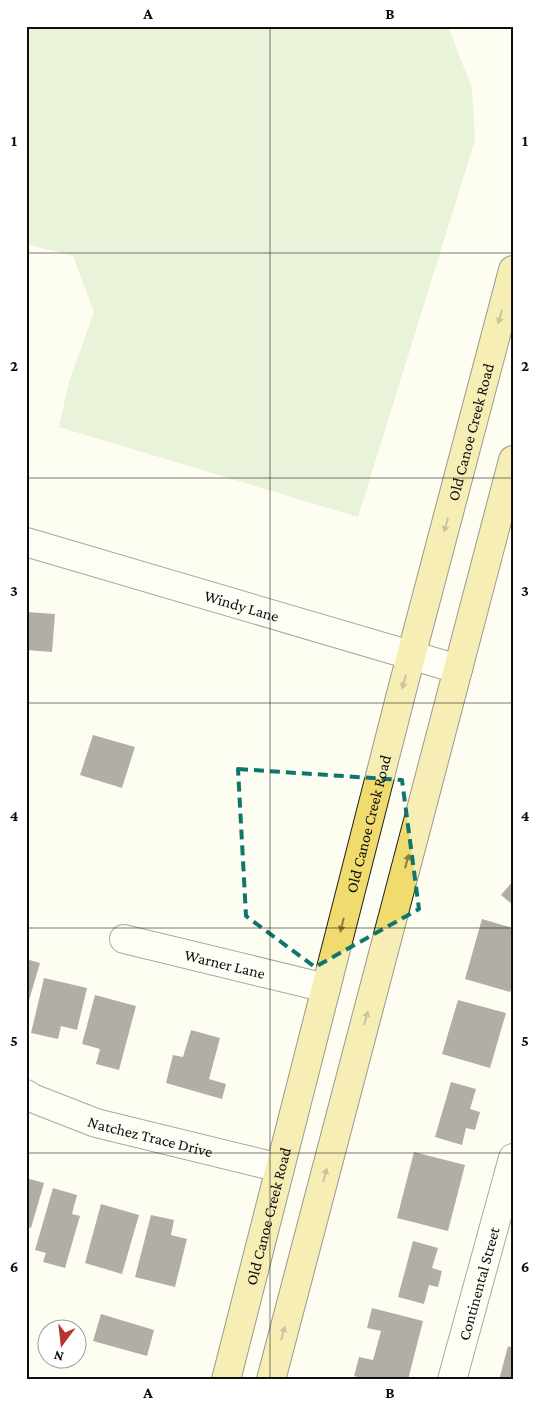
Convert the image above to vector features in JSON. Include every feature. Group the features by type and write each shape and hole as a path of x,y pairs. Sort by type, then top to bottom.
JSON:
{"main road":[{"name":"Old Canoe Creek Road","path":"226,1380 513,270"},
{"path":"271,1380 513,460"}],"street":[{"name":"Windy Lane","path":"26,542 458,669"},
{"name":"Warner Lane","path":"124,939 326,988"},
{"name":"Natchez Trace Drive","path":"26,1094 96,1123 280,1168"},
{"name":"Continental Street","path":"452,1380 513,1158"}],"highlighted area":[{"path":"238,769 402,780 419,909 315,967 246,916"}],"green space":[{"path":"26,26 446,26 449,29 472,88 475,140 358,517 59,427 69,382 94,312 73,256 26,244"}],"building":[{"path":"26,612 55,614 52,652 26,650"},
{"path":"93,735 135,747 122,788 80,775"},
{"path":"513,881 513,905 501,895"},
{"path":"482,919 513,928 513,982 510,992 465,979"},
{"path":"26,959 40,963 27,1007 26,1007"},
{"path":"44,978 87,988 77,1030 61,1026 58,1039 31,1033"},
{"path":"95,995 136,1006 119,1070 96,1064 100,1049 82,1044"},
{"path":"458,1000 506,1013 490,1068 442,1054"},
{"path":"191,1030 220,1038 209,1079 226,1084 222,1099 166,1083 173,1055 183,1057"},
{"path":"451,1082 476,1089 470,1109 480,1112 475,1130 466,1128 462,1145 435,1137"},
{"path":"414,1152 465,1165 448,1231 397,1218"},
{"path":"26,1178 44,1183 31,1228 26,1226"},
{"path":"53,1188 77,1195 72,1214 80,1216 65,1268 43,1262 46,1253 35,1250"},
{"path":"101,1204 139,1215 122,1274 85,1263"},
{"path":"151,1215 174,1220 171,1235 187,1239 175,1287 135,1277"},
{"path":"413,1241 438,1248 432,1268 442,1271 438,1287 429,1285 424,1304 398,1297"},
{"path":"372,1308 423,1321 408,1380 367,1380 354,1376 359,1357 373,1360 381,1331 367,1328"},
{"path":"101,1314 154,1330 147,1356 93,1341"},
{"path":"508,1346 513,1348 513,1380 499,1380"}]}
